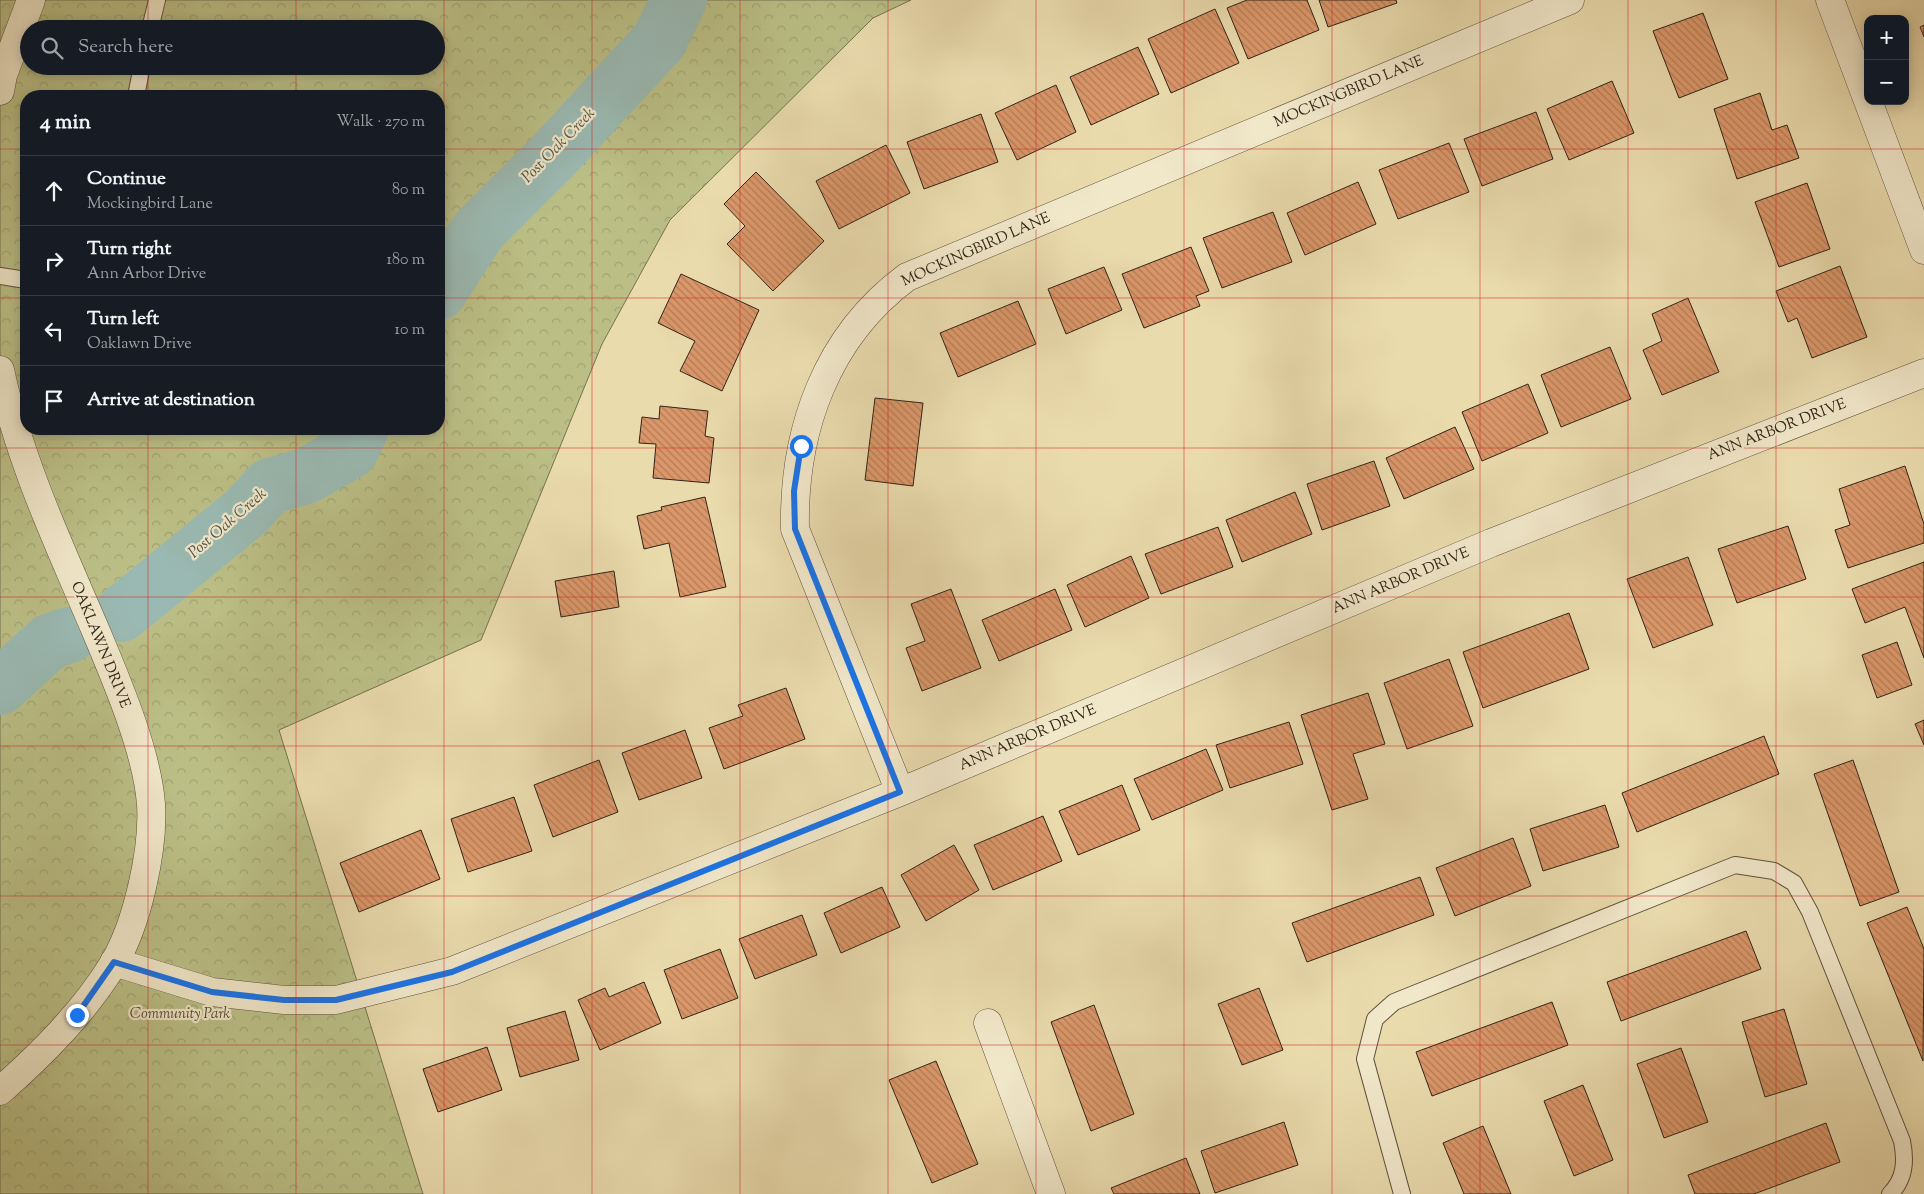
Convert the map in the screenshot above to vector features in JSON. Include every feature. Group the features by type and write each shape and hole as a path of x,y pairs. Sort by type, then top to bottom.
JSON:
{"street":[{"path":"24,20 31,0"},
{"name":"MOCKINGBIRD LANE","path":"900,792 795,529 794,491 801,446 820,388 843,344 882,295 907,277 1570,0"},
{"path":"1830,0 1864,90"},
{"path":"0,91 3,75 20,29"},
{"path":"1870,105 1924,250"},
{"name":"OAKLAWN DRIVE","path":"0,370 35,484 116,679 145,773 151,804 150,828 142,884 129,931 114,962 77,1015 40,1056 0,1091"},
{"name":"ANN ARBOR DRIVE","path":"114,962 212,992 284,1000 336,1000 452,972 900,792 1491,543 1924,373"},
{"path":"988,1023 1050,1194"}],"lane":[{"path":"152,20 156,0"},
{"path":"137,90 140,75"},
{"path":"0,276 20,279"},
{"path":"1402,1194 1365,1059 1374,1019 1394,1002 1734,865 1774,871 1794,883 1810,912 1902,1141 1905,1158 1903,1174 1890,1194"}],"green space":[{"name":"Community Park","path":"0,0 911,0 873,18 670,220 602,344 481,640 279,730 423,1194 0,1194"}],"building":[{"path":"1247,0 1307,0 1319,30 1248,59 1227,8"},
{"path":"1319,0 1396,0 1397,3 1328,27"},
{"path":"1215,9 1239,63 1171,93 1148,39"},
{"path":"1703,13 1728,79 1679,98 1653,31"},
{"path":"1924,25 1924,37 1920,27"},
{"path":"1138,47 1159,94 1091,125 1070,77"},
{"path":"1612,81 1634,133 1569,160 1547,109"},
{"path":"1056,85 1076,132 1017,160 995,113"},
{"path":"1760,93 1772,130 1787,125 1799,158 1737,179 1714,109"},
{"path":"1536,112 1553,159 1482,186 1464,139"},
{"path":"981,114 998,162 924,189 907,142"},
{"path":"1449,143 1469,192 1398,219 1379,170"},
{"path":"886,145 910,193 839,229 816,181"},
{"path":"756,172 824,241 773,291 727,244 745,226 724,204"},
{"path":"1358,182 1376,224 1305,255 1287,213"},
{"path":"1807,183 1830,249 1779,267 1755,202"},
{"path":"1273,212 1292,262 1222,288 1203,238"},
{"path":"1191,247 1209,291 1196,296 1200,306 1144,328 1122,274"},
{"path":"1840,266 1867,337 1812,358 1797,318 1788,322 1776,291"},
{"path":"1104,267 1122,310 1066,334 1048,289"},
{"path":"681,274 759,310 722,391 680,371 695,341 658,323"},
{"path":"1688,298 1719,372 1662,395 1643,350 1662,341 1652,314"},
{"path":"1018,301 1036,344 958,377 940,333"},
{"path":"1610,347 1631,399 1561,427 1541,375"},
{"path":"1528,384 1548,433 1482,461 1462,412"},
{"path":"875,398 923,403 913,486 865,480"},
{"path":"660,406 708,411 705,436 714,438 709,483 653,478 656,444 639,443 642,417 659,419"},
{"path":"1455,427 1474,469 1404,499 1386,458"},
{"path":"1374,461 1390,506 1322,530 1307,484"},
{"path":"1905,466 1924,524 1924,543 1848,568 1835,530 1850,525 1839,489"},
{"path":"1295,492 1312,534 1242,562 1226,520"},
{"path":"705,497 726,587 680,597 669,543 644,549 637,516 662,510 661,507"},
{"path":"1788,526 1806,579 1737,603 1718,549"},
{"path":"1218,527 1233,567 1161,594 1145,554"},
{"path":"1131,556 1149,598 1085,627 1067,585"},
{"path":"1688,557 1713,625 1653,648 1627,579"},
{"path":"1924,562 1924,658 1905,607 1865,623 1852,589"},
{"path":"614,571 619,607 561,617 555,581"},
{"path":"951,589 981,668 922,691 906,648 925,641 911,604"},
{"path":"1055,589 1072,630 999,661 982,620"},
{"path":"1569,613 1589,669 1483,708 1463,652"},
{"path":"1897,642 1912,685 1877,698 1862,655"},
{"path":"1449,659 1473,726 1407,749 1384,683"},
{"path":"786,688 805,739 724,769 709,728 743,716 738,705"},
{"path":"1368,693 1385,744 1353,754 1368,799 1332,810 1301,715"},
{"path":"1924,720 1924,745 1915,724"},
{"path":"1289,722 1303,764 1230,788 1216,745"},
{"path":"685,730 702,778 639,800 622,753"},
{"path":"1764,736 1779,774 1637,832 1622,793"},
{"path":"1206,749 1223,790 1152,820 1134,779"},
{"path":"599,760 618,812 553,837 534,785"},
{"path":"1853,760 1899,892 1860,906 1814,774"},
{"path":"1122,785 1140,830 1078,855 1059,811"},
{"path":"514,797 532,851 468,872 451,819"},
{"path":"1605,805 1619,847 1543,871 1530,829"},
{"path":"1043,816 1062,861 993,890 974,845"},
{"path":"421,830 440,879 359,912 340,863"},
{"path":"1513,838 1531,886 1455,916 1436,868"},
{"path":"954,845 979,890 926,921 901,875"},
{"path":"1420,877 1434,915 1307,962 1292,923"},
{"path":"882,887 900,927 841,953 824,913"},
{"path":"1907,907 1924,949 1923,1061 1867,923"},
{"path":"802,915 817,955 755,979 739,939"},
{"path":"1746,931 1761,969 1621,1021 1607,982"},
{"path":"720,949 738,998 682,1019 664,970"},
{"path":"644,982 661,1023 600,1050 578,1000 605,988 609,997"},
{"path":"1259,988 1283,1050 1242,1065 1218,1004"},
{"path":"1552,1002 1568,1045 1432,1096 1416,1052"},
{"path":"1094,1005 1134,1114 1091,1131 1051,1022"},
{"path":"1784,1009 1807,1084 1765,1097 1742,1022"},
{"path":"565,1011 579,1060 520,1077 507,1028"},
{"path":"487,1047 502,1090 438,1112 423,1069"},
{"path":"1681,1048 1708,1122 1664,1138 1637,1064"},
{"path":"936,1061 978,1164 932,1183 889,1080"},
{"path":"1583,1085 1613,1160 1574,1176 1544,1101"},
{"path":"1284,1122 1298,1165 1215,1193 1201,1151"},
{"path":"1826,1123 1840,1162 1754,1194 1695,1194 1688,1175"},
{"path":"1483,1126 1511,1194 1464,1194 1443,1143"},
{"path":"1186,1158 1200,1194 1114,1194 1111,1188"}],"waterway":[{"name":"Post Oak Creek","path":"445,283 478,231 554,155 659,41 679,0"},
{"name":"Post Oak Creek","path":"121,614 246,512 270,486 306,476 350,451 358,435"},
{"name":"Post Oak Creek","path":"0,687 49,642 69,635"}],"route":[{"path":"77,1015 114,962 212,992 284,1000 336,1000 421,981 452,972 900,792 795,529 794,491 801,446"}]}
